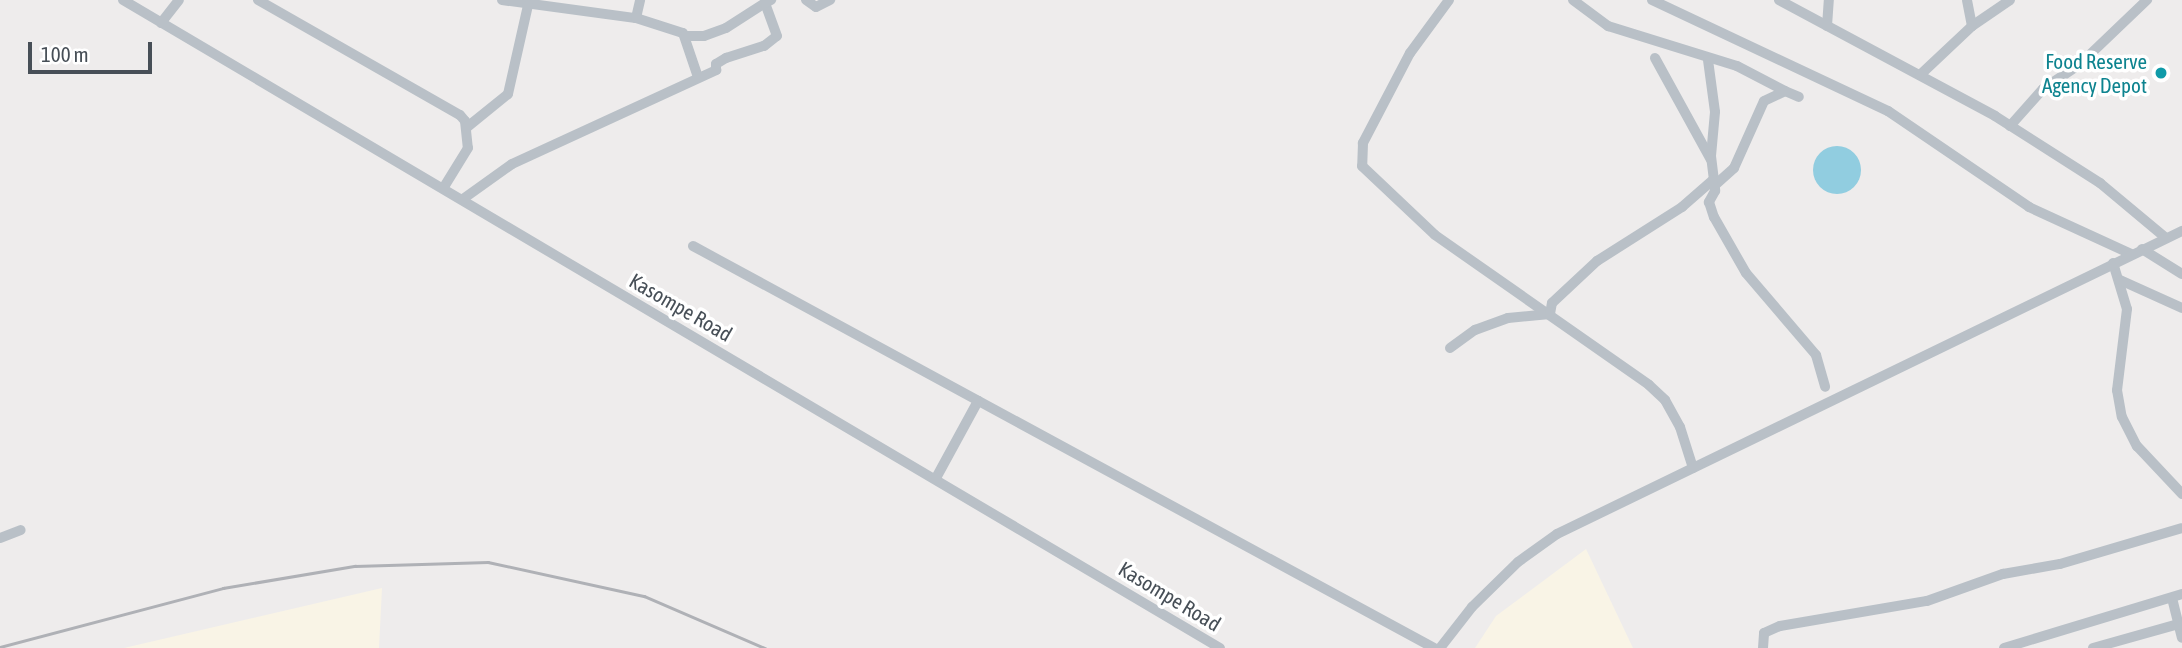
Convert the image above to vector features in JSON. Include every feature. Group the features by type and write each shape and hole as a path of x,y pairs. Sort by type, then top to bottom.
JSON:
{"street":[{"name":"Kasompe Road","path":"123,0 444,187 1220,648"},
{"path":"161,23 179,0"},
{"path":"258,0 433,96 460,115 467,128 468,149 444,187"},
{"path":"502,0 636,18 681,30 698,77"},
{"path":"636,18 640,0"},
{"path":"806,0 816,7 830,0"},
{"path":"1449,0 1410,53 1363,143 1362,166 1435,235 1550,314 1665,400 1693,468"},
{"path":"1573,0 1608,26 1636,32 1707,60 1737,66 1799,97"},
{"path":"1652,0 1898,116 2029,207 2131,254"},
{"path":"1779,0 2010,126 2100,183 2166,238"},
{"path":"1827,26 1829,0"},
{"path":"1967,0 1972,26"},
{"path":"1920,75 1972,26 2010,0"},
{"path":"2010,126 2043,89 2080,64 2147,0"},
{"path":"463,199 512,164 716,70 716,64 726,58 777,36 768,2 726,29 704,36 685,36"},
{"path":"467,128 508,94 528,5"},
{"path":"1655,58 1712,161"},
{"path":"1707,60 1715,112 1713,183 1709,202 1726,243 1816,355 1825,387"},
{"path":"1550,314 1552,303 1597,261 1682,207 1734,168 1764,101 1785,90"},
{"path":"1440,648 1472,607 1518,562 1557,534 2182,230"},
{"path":"693,246 1434,648"},
{"path":"2142,249 2182,274"},
{"path":"2113,263 2120,279 2128,323 2118,390 2122,417 2137,446 2182,494"},
{"path":"2120,279 2182,308"},
{"path":"1450,348 1475,330 1508,318 1550,314"},
{"path":"936,478 978,401"},
{"path":"1763,648 1762,636 1770,629 1927,601 2003,574 2060,564 2182,528"},
{"path":"0,538 21,530"},
{"path":"2004,648 2177,596 2182,638"},
{"path":"2092,648 2180,623"}],"shaded area":[{"path":"1586,549 1633,648 1475,648 1496,616"},
{"path":"382,588 379,648 124,648"}],"water":[{"path":"1837,146 1854,153 1861,170 1854,187 1837,194 1820,187 1813,170 1820,153"}],"railway":[{"path":"0,647 223,588 355,566 488,562 644,596 765,648"}],"place":[{"name":"Food Reserve Agency Depot","path":"2161,73"}]}
